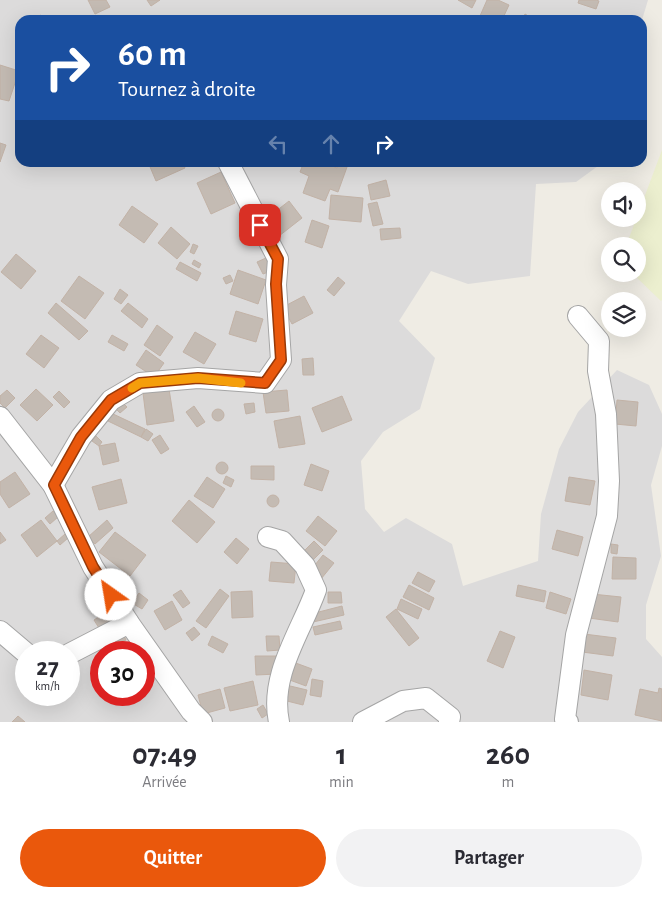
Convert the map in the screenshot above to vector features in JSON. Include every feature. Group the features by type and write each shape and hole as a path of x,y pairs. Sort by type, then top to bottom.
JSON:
{"street":[{"path":"54,485 81,437 111,400 140,383 198,378 265,383 281,360 276,284 278,259 231,167"},
{"path":"568,722 565,719 576,634 607,516 610,481 606,414 598,371 598,341 578,316"},
{"path":"0,417 54,485 93,567 129,623 191,711 202,722"},
{"path":"268,538 282,541 305,566 316,590 280,677 277,714 279,722"},
{"path":"80,648 129,623"},
{"path":"0,632 15,644"},
{"path":"363,722 403,701 426,698 450,717 449,722"}],"shaded area":[{"path":"0,0 648,0 644,15 15,15 15,167 597,167 576,182 536,184 530,276 468,284 431,271 399,321 435,358 420,409 383,432 361,461 365,509 384,532 406,518 452,544 463,586 538,561 541,514 559,449 578,412 617,370 649,385 662,414 662,446 651,485 661,556 646,605 646,639 662,657 662,722 0,722"}],"green space":[{"path":"662,150 661,301 641,282 646,282 646,237 629,237 633,227 646,227 646,193"}],"building":[{"path":"88,0 106,0 110,7 95,14"},
{"path":"147,0 160,0 151,6"},
{"path":"458,0 476,0 472,8"},
{"path":"487,0 498,0 509,5 504,15 480,15"},
{"path":"579,0 599,1 596,9 578,3"},
{"path":"0,65 15,70 15,83 9,101 0,99"},
{"path":"0,143 6,145 0,162"},
{"path":"150,167 185,168 156,181"},
{"path":"302,167 347,167 338,192 330,189 325,201 303,193 309,176 300,172"},
{"path":"221,172 235,203 211,214 197,183"},
{"path":"386,180 390,196 371,200 368,185"},
{"path":"331,195 363,198 361,222 329,219"},
{"path":"289,201 302,218 279,236 266,219"},
{"path":"377,202 383,224 373,226 368,204"},
{"path":"132,206 158,224 144,243 119,225"},
{"path":"312,220 329,226 322,248 305,242"},
{"path":"171,227 190,244 177,259 158,243"},
{"path":"400,228 401,238 381,240 380,229"},
{"path":"193,244 198,246 194,254 190,252"},
{"path":"16,254 36,271 21,289 1,272"},
{"path":"266,258 271,271 263,274 257,262"},
{"path":"194,260 201,264 199,268 192,264"},
{"path":"180,262 201,273 197,281 176,269"},
{"path":"238,270 266,280 258,304 230,294"},
{"path":"230,275 233,281 226,284 223,278"},
{"path":"79,276 104,293 85,319 61,301"},
{"path":"338,277 345,283 334,296 327,290"},
{"path":"120,289 128,295 121,304 114,299"},
{"path":"304,296 313,313 292,324 283,307"},
{"path":"56,303 88,331 79,340 48,313"},
{"path":"128,303 148,319 142,328 121,311"},
{"path":"236,311 263,319 256,342 229,334"},
{"path":"157,325 173,337 160,356 144,345"},
{"path":"195,332 216,344 204,364 183,352"},
{"path":"41,335 59,348 44,368 26,354"},
{"path":"112,335 128,344 124,351 108,342"},
{"path":"146,350 164,363 154,377 136,365"},
{"path":"313,358 314,375 303,375 302,359"},
{"path":"36,389 53,405 37,421 20,405"},
{"path":"169,389 174,421 147,425 143,393"},
{"path":"7,390 15,398 5,408 0,403 0,396"},
{"path":"287,390 289,411 266,413 263,392"},
{"path":"59,391 70,402 64,408 53,397"},
{"path":"342,396 352,420 322,432 312,408"},
{"path":"617,400 638,402 636,426 615,424"},
{"path":"121,401 127,407 120,413 115,408"},
{"path":"254,403 255,412 246,414 244,404"},
{"path":"194,406 205,422 197,427 186,412"},
{"path":"218,409 224,415 218,421 212,415"},
{"path":"111,413 145,429 141,437 108,421"},
{"path":"300,416 305,444 279,448 274,421"},
{"path":"146,429 153,434 148,441 141,437"},
{"path":"160,435 169,449 161,454 152,440"},
{"path":"96,436 102,442 99,446 92,441"},
{"path":"115,443 119,461 103,465 99,446"},
{"path":"222,462 228,468 222,474 216,468"},
{"path":"311,464 329,471 322,491 304,485"},
{"path":"251,466 274,466 274,480 251,479"},
{"path":"15,472 30,494 9,508 0,494 0,482"},
{"path":"226,476 234,480 231,487 223,483"},
{"path":"207,477 225,489 213,508 194,496"},
{"path":"569,477 595,481 590,505 565,501"},
{"path":"121,479 127,503 99,510 92,487"},
{"path":"273,495 279,501 273,507 267,501"},
{"path":"189,500 215,522 197,543 172,521"},
{"path":"53,511 58,517 50,524 45,518"},
{"path":"318,516 337,531 325,546 306,531"},
{"path":"41,520 57,541 37,557 21,535"},
{"path":"107,520 113,528 95,544 88,537"},
{"path":"557,530 583,537 578,556 552,549"},
{"path":"0,532 6,540 0,544"},
{"path":"115,532 146,555 130,576 99,552"},
{"path":"65,534 68,538 60,545 57,541"},
{"path":"236,538 249,549 237,564 224,552"},
{"path":"314,541 323,550 310,563 301,554"},
{"path":"611,544 618,545 617,554 611,553"},
{"path":"323,555 334,563 321,579 311,570"},
{"path":"613,557 636,558 636,579 612,579"},
{"path":"271,562 296,564 294,583 269,581"},
{"path":"418,572 435,581 429,592 412,583"},
{"path":"409,585 434,598 429,610 403,597"},
{"path":"518,585 546,591 544,602 516,596"},
{"path":"220,589 229,596 206,628 196,621"},
{"path":"181,590 190,603 183,608 173,595"},
{"path":"252,591 253,617 232,618 231,592"},
{"path":"328,592 341,592 342,603 328,603"},
{"path":"550,592 571,599 566,614 546,608"},
{"path":"139,593 148,600 142,609 132,603"},
{"path":"592,594 621,597 618,622 589,618"},
{"path":"401,599 422,609 418,619 397,609"},
{"path":"172,601 182,620 165,630 154,611"},
{"path":"342,606 344,615 313,622 311,614"},
{"path":"396,609 419,638 409,646 386,617"},
{"path":"108,611 113,619 99,628 94,620"},
{"path":"340,621 342,629 315,635 313,627"},
{"path":"194,627 200,634 192,641 186,633"},
{"path":"121,630 126,640 124,641 99,641"},
{"path":"500,631 515,637 503,668 487,661"},
{"path":"584,634 616,638 613,656 582,652"},
{"path":"212,636 228,644 223,653 208,645"},
{"path":"266,636 279,636 280,650 267,651"},
{"path":"255,656 276,656 277,674 256,675"},
{"path":"293,662 312,669 306,686 287,679"},
{"path":"584,670 612,675 608,700 581,695"},
{"path":"312,679 323,681 321,697 310,695"},
{"path":"253,681 258,705 230,711 224,688"},
{"path":"286,685 307,690 303,705 283,700"},
{"path":"659,688 662,689 662,721 635,715 640,689 658,693"},
{"path":"220,689 225,708 203,714 198,695"},
{"path":"263,705 268,714 262,718 257,709"},
{"path":"18,716 25,722 12,722"}],"slow traffic":[{"path":"132,388 140,383 198,378 241,383"}],"route":[{"path":"111,595 93,567 81,538 54,485 81,437 111,400 140,383 198,378 265,383 281,360 276,284 278,259 260,225"}]}
